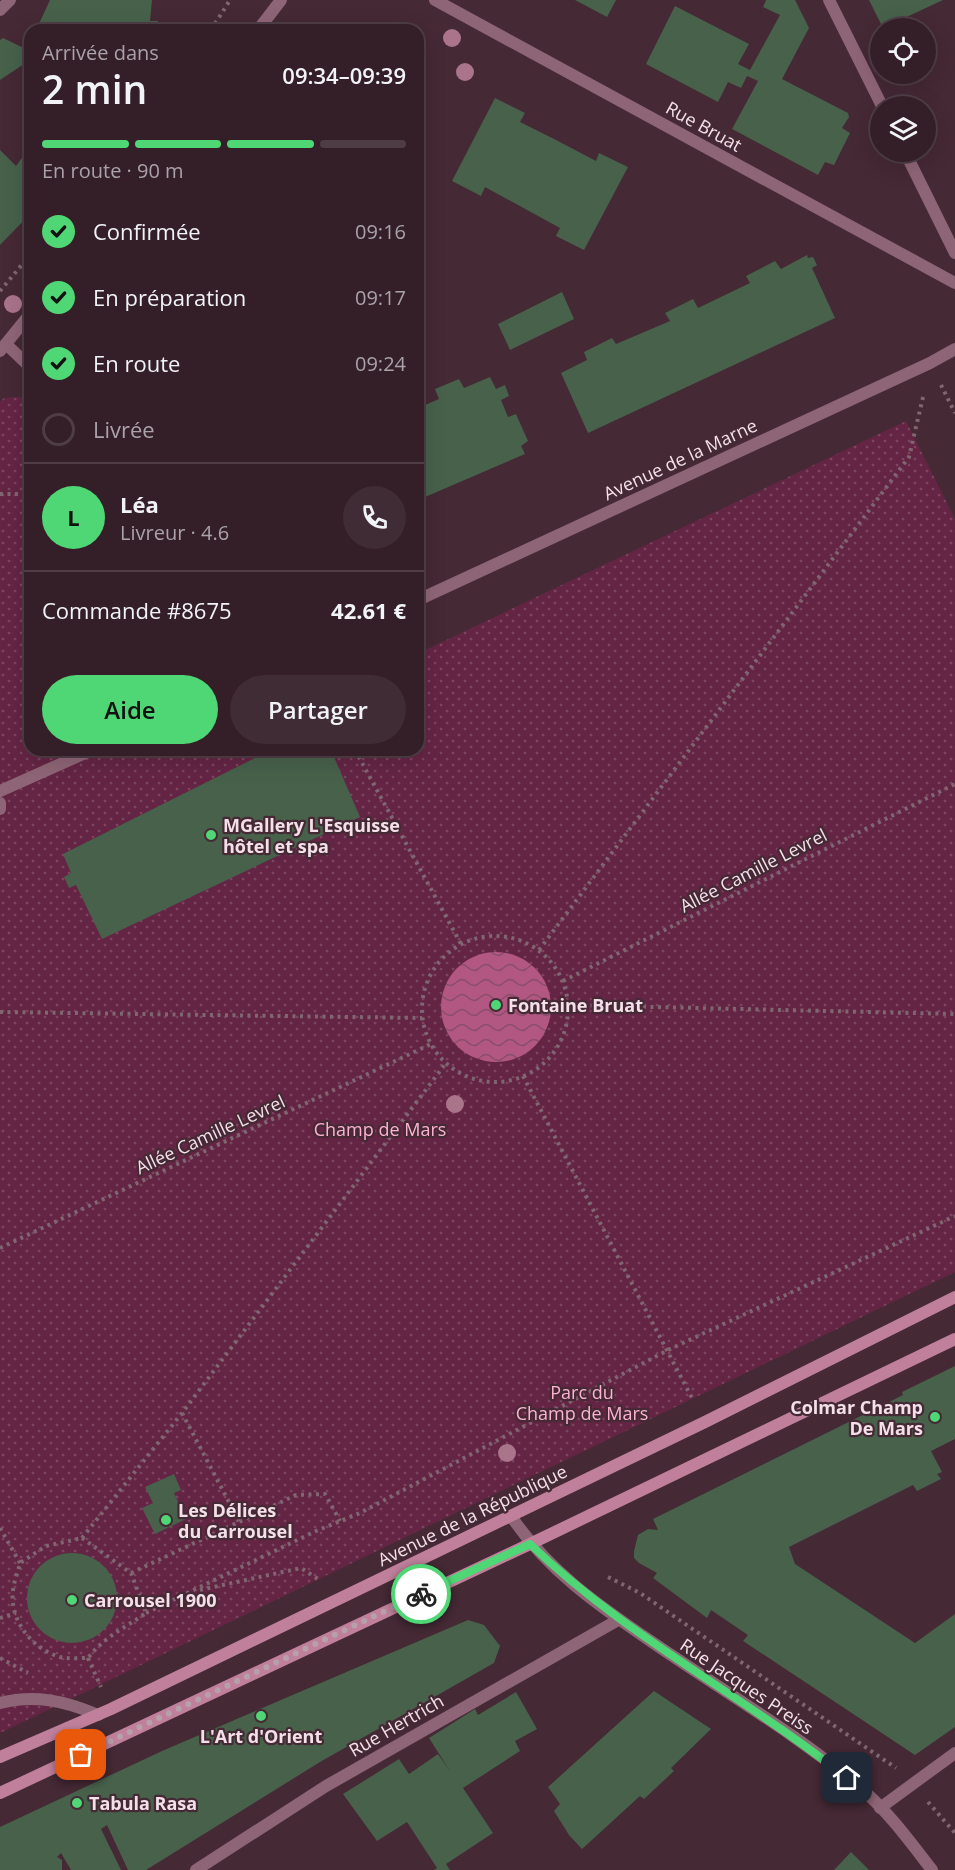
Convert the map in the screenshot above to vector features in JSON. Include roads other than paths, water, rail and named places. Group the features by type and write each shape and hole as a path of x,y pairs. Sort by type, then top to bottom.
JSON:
{"main road":[{"name":"Avenue de la République","path":"0,1757 98,1715 705,1422 955,1297"},
{"path":"0,1793 530,1544 955,1339"}],"street":[{"path":"0,10 10,0"},
{"path":"263,24 281,0"},
{"name":"Rue Bruat","path":"435,0 955,283"},
{"path":"830,0 877,96"},
{"path":"910,162 955,253"},
{"path":"24,321 3,347 24,363"},
{"name":"Avenue de la Marne","path":"424,597 930,363 955,349"},
{"path":"0,791 79,756"},
{"path":"0,803 0,809"},
{"name":"Rue Jacques Preiss","path":"511,1516 530,1544 570,1583 618,1620 828,1763 865,1792 932,1870"},
{"name":"Rue Hertrich","path":"196,1870 326,1786 618,1620"},
{"path":"0,1703 19,1698 48,1699 98,1715"},
{"path":"880,1808 955,1753"}],"water":[{"name":"Fontaine Bruat","path":"496,952 517,957 535,968 546,986 551,1007 546,1028 535,1046 517,1057 496,1062 475,1057 457,1046 446,1028 441,1007 446,986 457,968 475,957"}],"place":[{"name":"MGallery L'Esquisse hôtel et spa","path":"211,835"},
{"name":"Fontaine Bruat","path":"496,1005"},
{"name":"Colmar Champ De Mars","path":"935,1417"},
{"name":"Les Délices du Carrousel","path":"166,1520"},
{"name":"Carrousel 1900","path":"72,1600"},
{"name":"L'Art d'Orient","path":"261,1716"},
{"name":"Tabula Rasa","path":"77,1803"}],"park label":[{"name":"Champ de Mars","path":"380,1129"},
{"name":"Parc du Champ de Mars","path":"582,1402"}]}
